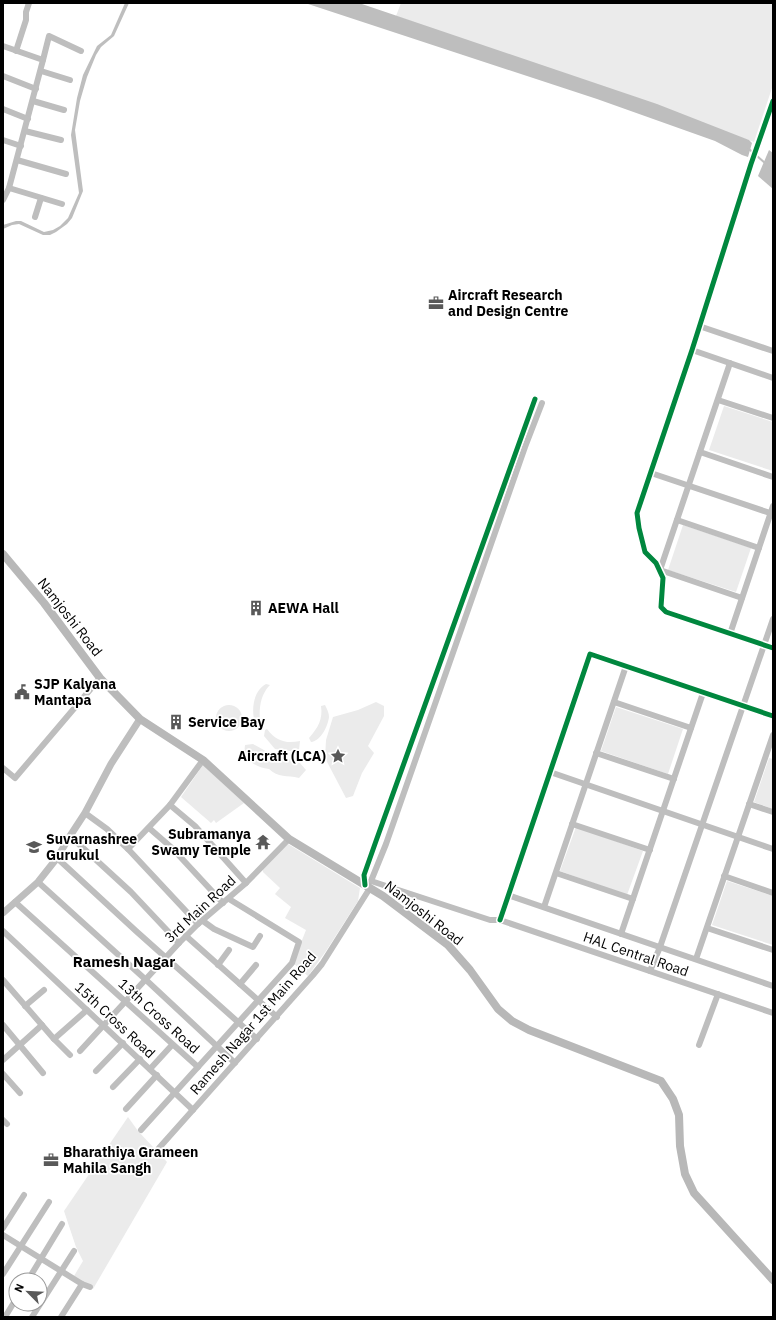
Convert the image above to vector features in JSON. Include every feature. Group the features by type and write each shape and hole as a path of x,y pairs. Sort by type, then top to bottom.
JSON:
{"main road":[{"name":"Namjoshi Road","path":"3,554 44,602 100,678 140,718 203,760 289,839 369,885 448,945 470,970 498,1009 512,1021 529,1030 661,1082 673,1099 679,1114 680,1146 686,1174 694,1193 773,1280"}],"street":[{"path":"16,51 26,20 28,3"},
{"path":"3,200 10,188 41,70 48,36 81,51"},
{"path":"3,46 43,60"},
{"path":"41,70 70,80"},
{"path":"3,76 36,89"},
{"path":"32,101 64,110"},
{"path":"773,102 751,164 692,350 637,513 645,552 656,563 663,578 661,607 666,612 773,648"},
{"path":"3,109 28,119"},
{"path":"25,131 61,140"},
{"path":"3,140 21,146"},
{"path":"17,160 66,174"},
{"path":"10,188 62,204"},
{"path":"35,216 41,198"},
{"path":"699,326 773,352"},
{"path":"692,350 773,378"},
{"path":"660,570 730,363"},
{"path":"369,885 364,875 535,399"},
{"path":"718,400 773,418"},
{"name":"Ramesh Nagar 1st Main Road","path":"159,1148 322,964 369,885 386,844 520,461 542,403"},
{"path":"700,452 773,477"},
{"path":"651,473 772,514"},
{"path":"730,634 772,514 773,506"},
{"path":"677,520 759,548"},
{"path":"660,570 742,598"},
{"path":"650,971 660,947 773,619"},
{"path":"500,920 590,654 773,716"},
{"path":"544,908 626,666"},
{"path":"3,768 15,778 100,678"},
{"path":"621,934 703,693"},
{"path":"614,702 691,728"},
{"path":"3,913 38,882 57,858 85,813 111,764 140,718"},
{"path":"696,959 749,804 770,754 773,735"},
{"path":"596,753 674,779"},
{"path":"128,849 170,805 203,760"},
{"path":"550,772 773,849"},
{"path":"749,804 773,812"},
{"path":"170,805 195,826 246,883"},
{"path":"85,813 107,829 201,922 253,947 260,936"},
{"path":"572,824 650,850"},
{"path":"149,828 172,848 223,904"},
{"path":"70,836 132,892 179,943"},
{"name":"3rd Main Road","path":"80,1051 179,943 246,883 289,839"},
{"path":"57,858 257,1039"},
{"path":"556,873 633,899"},
{"path":"724,876 773,892"},
{"path":"38,882 145,979 235,1064"},
{"name":"HAL Central Road","path":"369,885 490,920 500,920 773,1013"},
{"path":"508,895 773,984"},
{"path":"141,1130 292,963 299,942 229,899"},
{"name":"13th Cross Road","path":"15,902 198,1067"},
{"path":"706,928 773,950"},
{"name":"15th Cross Road","path":"3,931 194,1110"},
{"path":"186,936 277,1016"},
{"path":"218,965 229,950"},
{"path":"240,984 256,965"},
{"path":"3,980 54,1039 70,1055"},
{"path":"26,1006 44,990"},
{"path":"699,1046 718,994"},
{"path":"54,1039 87,1010"},
{"path":"3,1025 43,1073"},
{"path":"3,1060 42,1025"},
{"path":"96,1071 123,1043"},
{"path":"150,1069 172,1045"},
{"path":"113,1087 140,1058"},
{"path":"3,1074 20,1093"},
{"path":"126,1109 157,1075"},
{"path":"3,1228 24,1195"},
{"path":"3,1274 20,1245 49,1202"},
{"path":"33,1272 62,1224"},
{"path":"3,1235 82,1284 90,1286"},
{"path":"32,1317 74,1251"},
{"path":"61,1317 82,1284"}],"shaded area":[{"path":"125,3 129,3 114,36 101,47 96,55 87,77 80,101 75,130 83,191 72,218 67,224 50,235 43,235 19,224 3,229 3,225 21,221 44,232 53,230 60,226 68,218 79,193 71,135 77,98 83,75 97,46 111,35"},
{"path":"305,3 359,3 657,104 749,140 752,143 748,157 715,141 597,99"},
{"path":"401,3 773,3 773,85 754,142 396,16"},
{"path":"769,150 773,153 773,189 758,176"},
{"path":"724,406 773,422 773,471 709,450"},
{"path":"683,525 751,548 736,592 668,570"},
{"path":"266,684 270,685 262,698 260,722 256,724 253,712 254,701 258,691"},
{"path":"376,702 384,706 384,716 368,746 374,753 362,773 353,796 346,798 325,758 326,740 333,717 358,710"},
{"path":"229,705 238,709 242,718 238,727 229,731 220,727 216,718 220,709"},
{"path":"325,705 329,716 327,725 321,736 315,741 311,742 309,738 315,731 320,719 321,706"},
{"path":"616,707 683,729 668,774 601,751"},
{"path":"267,729 270,733 282,741 300,741 299,750 290,751 275,749 264,736 265,730"},
{"path":"253,744 271,754 300,763 306,770 299,778 279,775 269,769 258,766 252,763 244,755 245,745"},
{"path":"769,758 773,759 773,809 754,802"},
{"path":"203,765 244,803 216,823 214,820 211,823 181,797"},
{"path":"576,827 643,851 627,895 560,871"},
{"path":"288,844 360,888 358,901 308,976 293,963 306,930 285,918 291,907 275,894 280,888 263,872 262,866"},
{"path":"727,881 773,896 773,945 712,925"},
{"path":"128,1117 138,1131 167,1162 93,1289 74,1276 83,1261 76,1247 64,1211"}],"waterway":[{"path":"749,149 765,163"}],"cycle path":[{"path":"773,101 637,513 645,552 656,563 663,578 661,607 666,612 773,648"},
{"path":"365,885 364,875 535,399"},
{"path":"500,920 590,654 773,716"}],"place":[{"name":"Aircraft Research and Design Centre","path":"436,303"},
{"name":"AEWA Hall","path":"256,608"},
{"name":"SJP Kalyana Mantapa","path":"22,692"},
{"name":"Service Bay","path":"176,722"},
{"name":"Aircraft (LCA)","path":"338,756"},
{"name":"Subramanya Swamy Temple","path":"263,842"},
{"name":"Suvarnashree Gurukul","path":"34,847"},
{"name":"Bharathiya Grameen Mahila Sangh","path":"51,1160"}],"district":[{"name":"Ramesh Nagar","path":"124,961"}]}
